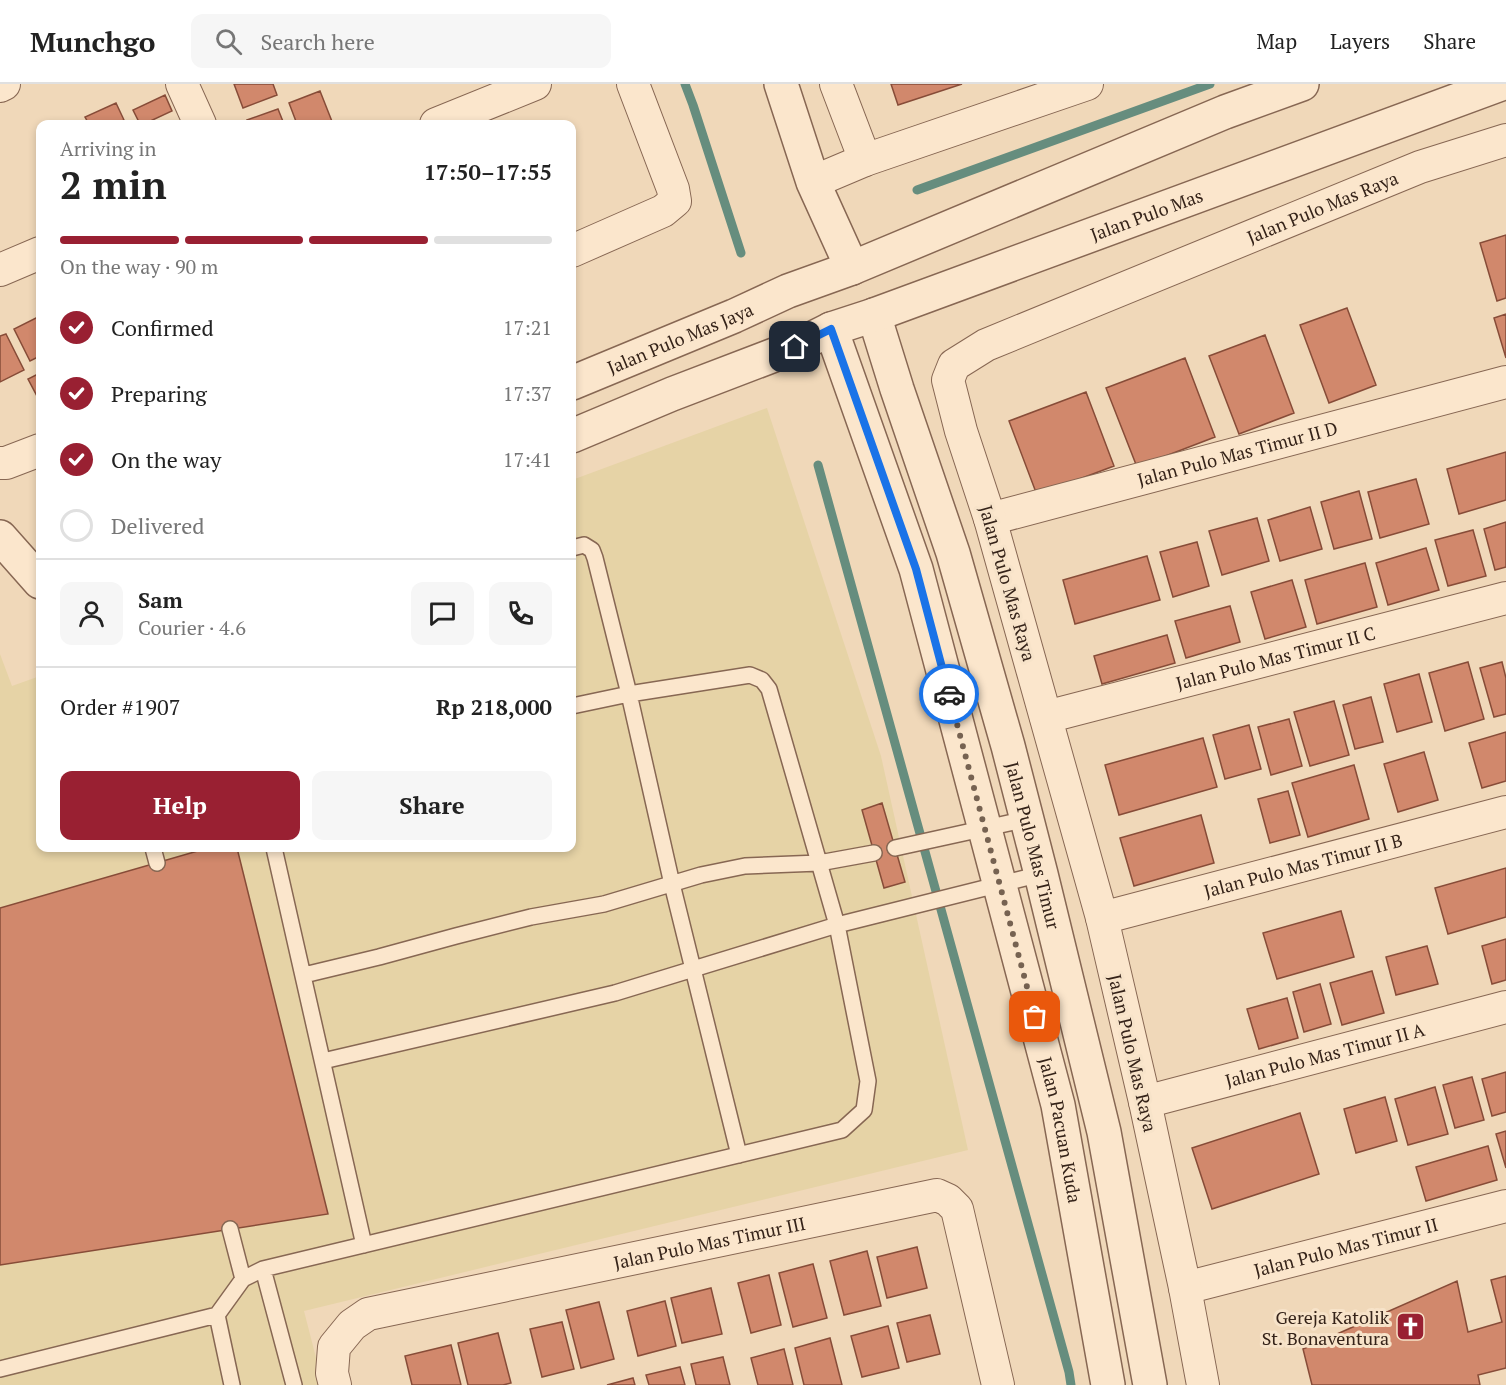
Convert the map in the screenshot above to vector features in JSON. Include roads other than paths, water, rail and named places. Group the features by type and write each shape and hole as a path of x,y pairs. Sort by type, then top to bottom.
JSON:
{"street":[{"path":"183,84 198,120"},
{"path":"446,120 535,84"},
{"path":"576,249 663,211 675,201 673,189 633,84"},
{"path":"781,84 816,189 847,256 1225,111 1302,84"},
{"path":"836,84 865,160"},
{"path":"816,189 865,160 1087,84"},
{"name":"Jalan Pulo Mas","path":"576,434 672,394 795,347 831,329 1501,84"},
{"name":"Jalan Pulo Mas Raya","path":"1203,1385 1185,1288 1145,1102 1102,918 990,519 961,431 948,380 954,365 986,345 1420,167 1506,140"},
{"path":"0,270 36,255"},
{"name":"Jalan Pulo Mas Jaya","path":"576,381 734,316 788,291 847,256"},
{"name":"Jalan Pulo Mas Timur","path":"874,315 953,553 1027,819 1104,1132 1150,1385"},
{"name":"Jalan Pacuan Kuda","path":"831,329 916,569 971,831 986,888 1058,1105 1108,1385"},
{"name":"Jalan Pulo Mas Timur II D","path":"990,519 1496,384"},
{"path":"0,463 6,463 36,452"},
{"path":"0,537 36,578"},
{"name":"Jalan Pulo Mas Timur II C","path":"1046,717 1506,598"},
{"name":"Jalan Pulo Mas Timur II B","path":"1102,918 1506,812"},
{"name":"Jalan Pulo Mas Timur II A","path":"1145,1102 1506,1007"},
{"name":"Jalan Pulo Mas Timur III","path":"335,1385 332,1373 334,1347 352,1325 368,1314 937,1195 948,1200 957,1209 992,1384"},
{"name":"Jalan Pulo Mas Timur II","path":"1185,1288 1506,1206"},
{"path":"1099,1331 1138,1324"}],"lane":[{"path":"576,547 584,545 592,550 595,558 739,1155"},
{"path":"0,1369 217,1315 243,1279 263,1269 842,1130 864,1110 868,1081 837,925 769,689 762,680 750,675 576,704"},
{"path":"895,848 1027,819"},
{"path":"275,852 364,1245"},
{"path":"304,975 531,917 604,904 701,875 745,866 819,863 868,854"},
{"path":"323,1061 615,993 837,925 1041,874"},
{"path":"230,1229 243,1279"},
{"path":"263,1269 294,1385"},
{"path":"217,1315 232,1385"}],"waterway":[{"path":"685,84 741,253"},
{"path":"917,190 1210,84"},
{"path":"818,465 1071,1385"}],"place":[{"name":"Gereja Katolik St. Bonaventura","path":"1410,1327"}]}
